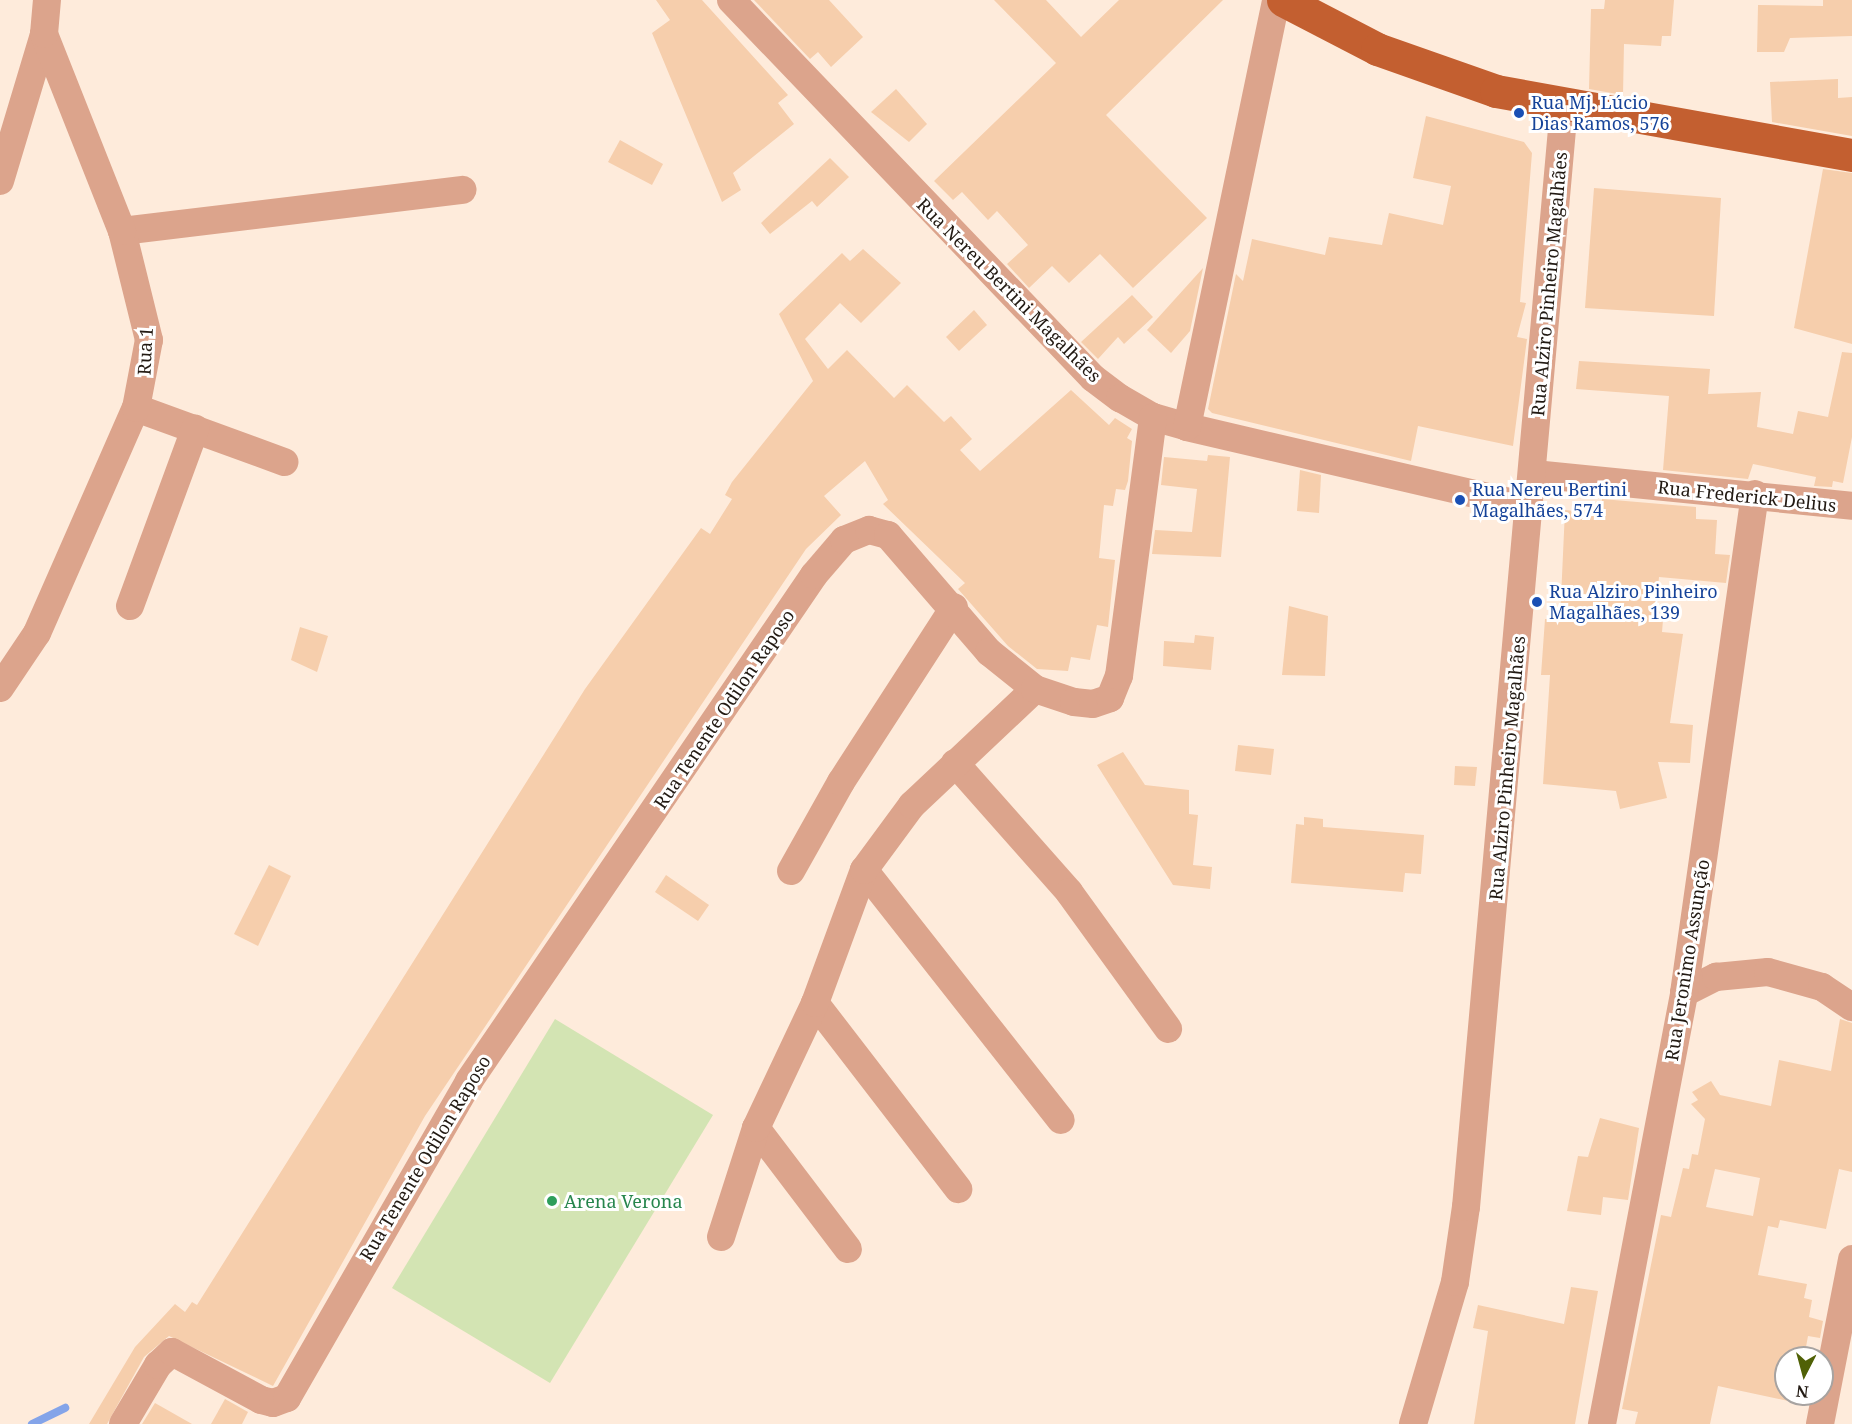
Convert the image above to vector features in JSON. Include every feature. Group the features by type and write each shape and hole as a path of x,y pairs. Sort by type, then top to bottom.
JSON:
{"main road":[{"path":"1283,0 1410,62 1496,91 1564,106 1852,155"}],"street":[{"name":"Rua 1","path":"0,688 36,633 136,408 149,340 122,231 44,34 47,0"},
{"name":"Rua Nereu Bertini Magalhães","path":"731,0 1093,378 1153,417 1187,427 1531,507"},
{"path":"1187,427 1276,0"},
{"path":"0,181 44,34"},
{"name":"Rua Alziro Pinheiro Magalhães","path":"1413,1424 1453,1293 1466,1207 1534,474 1564,106"},
{"path":"122,231 463,190"},
{"path":"136,408 284,462"},
{"name":"Rua Tenente Odilon Raposo","path":"123,1424 158,1365 166,1356 179,1353 273,1403 287,1398 303,1375 412,1172 469,1082 835,548 857,532 888,535 954,607 989,652 1035,689 1094,704 1110,698 1116,688 1153,417"},
{"path":"130,606 195,429"},
{"name":"Rua Frederick Delius","path":"1534,474 1755,494 1852,507"},
{"name":"Rua Jeronimo Assunção","path":"1602,1424 1684,993 1755,494"},
{"path":"792,871 865,744 954,607"},
{"path":"722,1237 756,1128 815,1003 864,870 912,805 1035,689"},
{"path":"955,763 1069,892 1168,1029"},
{"path":"864,870 1061,1120"},
{"path":"1684,993 1716,977 1768,972 1822,987 1852,1006"},
{"path":"815,1003 958,1189"},
{"path":"756,1128 848,1249"},
{"path":"1820,1424 1852,1259"}],"green space":[{"name":"Arena Verona","path":"555,1019 713,1115 550,1383 392,1288"}],"building":[{"path":"656,0 702,0 788,95 778,103 794,124 733,173 741,190 722,202 652,33 670,20"},
{"path":"754,0 829,0 863,37 831,67 818,52 810,59"},
{"path":"994,0 1046,0 1081,37 1119,0 1223,0 1106,115 1207,218 1133,288 1100,254 1069,283 1052,266 1029,288 1007,264 1028,245 997,211 988,220 962,192 953,200 934,181 1056,63"},
{"path":"1605,0 1674,0 1671,36 1662,36 1661,46 1624,44 1623,95 1589,89 1591,9 1604,9"},
{"path":"1823,0 1852,0 1852,36 1790,38 1784,52 1757,52 1758,5 1823,6"},
{"path":"1838,79 1838,98 1852,97 1852,136 1772,122 1770,82"},
{"path":"896,89 927,124 909,142 871,112"},
{"path":"1426,116 1524,142 1532,153 1520,302 1526,303 1517,337 1527,339 1513,446 1418,426 1411,461 1212,413 1208,409 1236,274 1243,281 1252,239 1325,255 1329,237 1382,245 1389,213 1443,225 1451,186 1413,178"},
{"path":"620,140 663,164 652,185 608,162"},
{"path":"830,158 849,177 817,207 812,201 770,234 761,223"},
{"path":"1823,169 1852,173 1852,344 1794,328"},
{"path":"1594,188 1721,198 1714,316 1585,308"},
{"path":"863,249 901,283 861,323 840,303 805,339 828,369 847,350 894,398 907,385 944,422 951,416 972,439 960,450 980,471 1071,390 1109,425 1115,418 1132,429 1127,438 1132,441 1125,490 1116,489 1113,506 1104,505 1099,558 1115,560 1108,627 1097,625 1090,660 1071,657 1068,671 1037,669 1008,646 958,589 965,583 883,504 888,500 865,461 824,496 841,515 806,549 425,1116 273,1386 169,1336 144,1357 107,1424 89,1424 135,1347 175,1304 185,1312 192,1302 197,1305 585,689 701,528 710,534 732,499 725,495 732,482 813,381 779,314 842,253 850,261"},
{"path":"1203,268 1190,331 1171,353 1147,330"},
{"path":"1132,295 1153,317 1124,344 1118,337 1098,359 1081,342"},
{"path":"974,310 987,325 959,351 946,337"},
{"path":"1842,352 1852,353 1852,437 1843,483 1833,481 1832,487 1814,486 1816,477 1753,464 1748,479 1663,470 1669,396 1576,389 1579,361 1710,369 1708,394 1761,392 1757,427 1793,434 1798,411 1828,417"},
{"path":"1208,455 1230,457 1221,557 1152,554 1155,530 1192,532 1197,489 1161,485 1164,457 1207,461"},
{"path":"1300,470 1321,475 1319,513 1297,511"},
{"path":"1602,499 1696,507 1696,519 1717,520 1715,554 1730,555 1726,583 1659,577 1655,619 1663,620 1662,632 1683,634 1670,723 1693,725 1690,763 1658,762 1667,798 1620,809 1616,791 1543,784 1550,675 1541,675 1545,619 1560,620 1565,510 1601,514"},
{"path":"1289,606 1328,616 1325,676 1282,675"},
{"path":"300,627 328,636 317,672 291,660"},
{"path":"1195,635 1214,637 1211,670 1163,666 1164,641 1194,643"},
{"path":"1238,745 1274,749 1271,775 1235,771"},
{"path":"1123,752 1145,785 1189,790 1189,814 1198,815 1193,865 1212,867 1210,889 1173,885 1097,765"},
{"path":"1455,766 1477,767 1475,786 1454,785"},
{"path":"1304,817 1323,819 1323,827 1424,835 1421,874 1405,873 1403,892 1291,883 1296,824 1304,825"},
{"path":"269,865 291,876 258,946 234,934"},
{"path":"666,875 709,905 698,921 655,892"},
{"path":"1840,1019 1852,1023 1852,1172 1839,1169 1826,1229 1780,1220 1778,1228 1768,1226 1758,1275 1807,1284 1804,1298 1812,1300 1809,1317 1823,1321 1820,1338 1808,1336 1806,1346 1774,1346 1774,1398 1718,1386 1710,1424 1635,1424 1638,1412 1622,1409 1661,1215 1671,1217 1683,1168 1689,1169 1692,1154 1698,1155 1705,1119 1691,1104 1698,1100 1692,1092 1711,1081 1720,1095 1771,1106 1779,1060 1831,1071","holes":["1715,1169 1760,1178 1753,1216 1706,1207"]},
{"path":"1600,1118 1639,1128 1628,1200 1603,1197 1601,1215 1567,1211 1578,1156 1588,1157"},
{"path":"1571,1287 1598,1291 1575,1424 1474,1424 1488,1331 1473,1328 1478,1305 1564,1324"},
{"path":"225,1399 248,1412 242,1424 211,1424"},
{"path":"155,1403 192,1424 142,1424"}],"waterway":[{"path":"32,1424 65,1408"}],"place":[{"name":"Rua Mj. Lúcio Dias Ramos, 576","path":"1519,113"},
{"name":"Rua Nereu Bertini Magalhães, 574","path":"1460,500"},
{"name":"Rua Alziro Pinheiro Magalhães, 139","path":"1537,602"},
{"name":"Arena Verona","path":"552,1201"}]}
